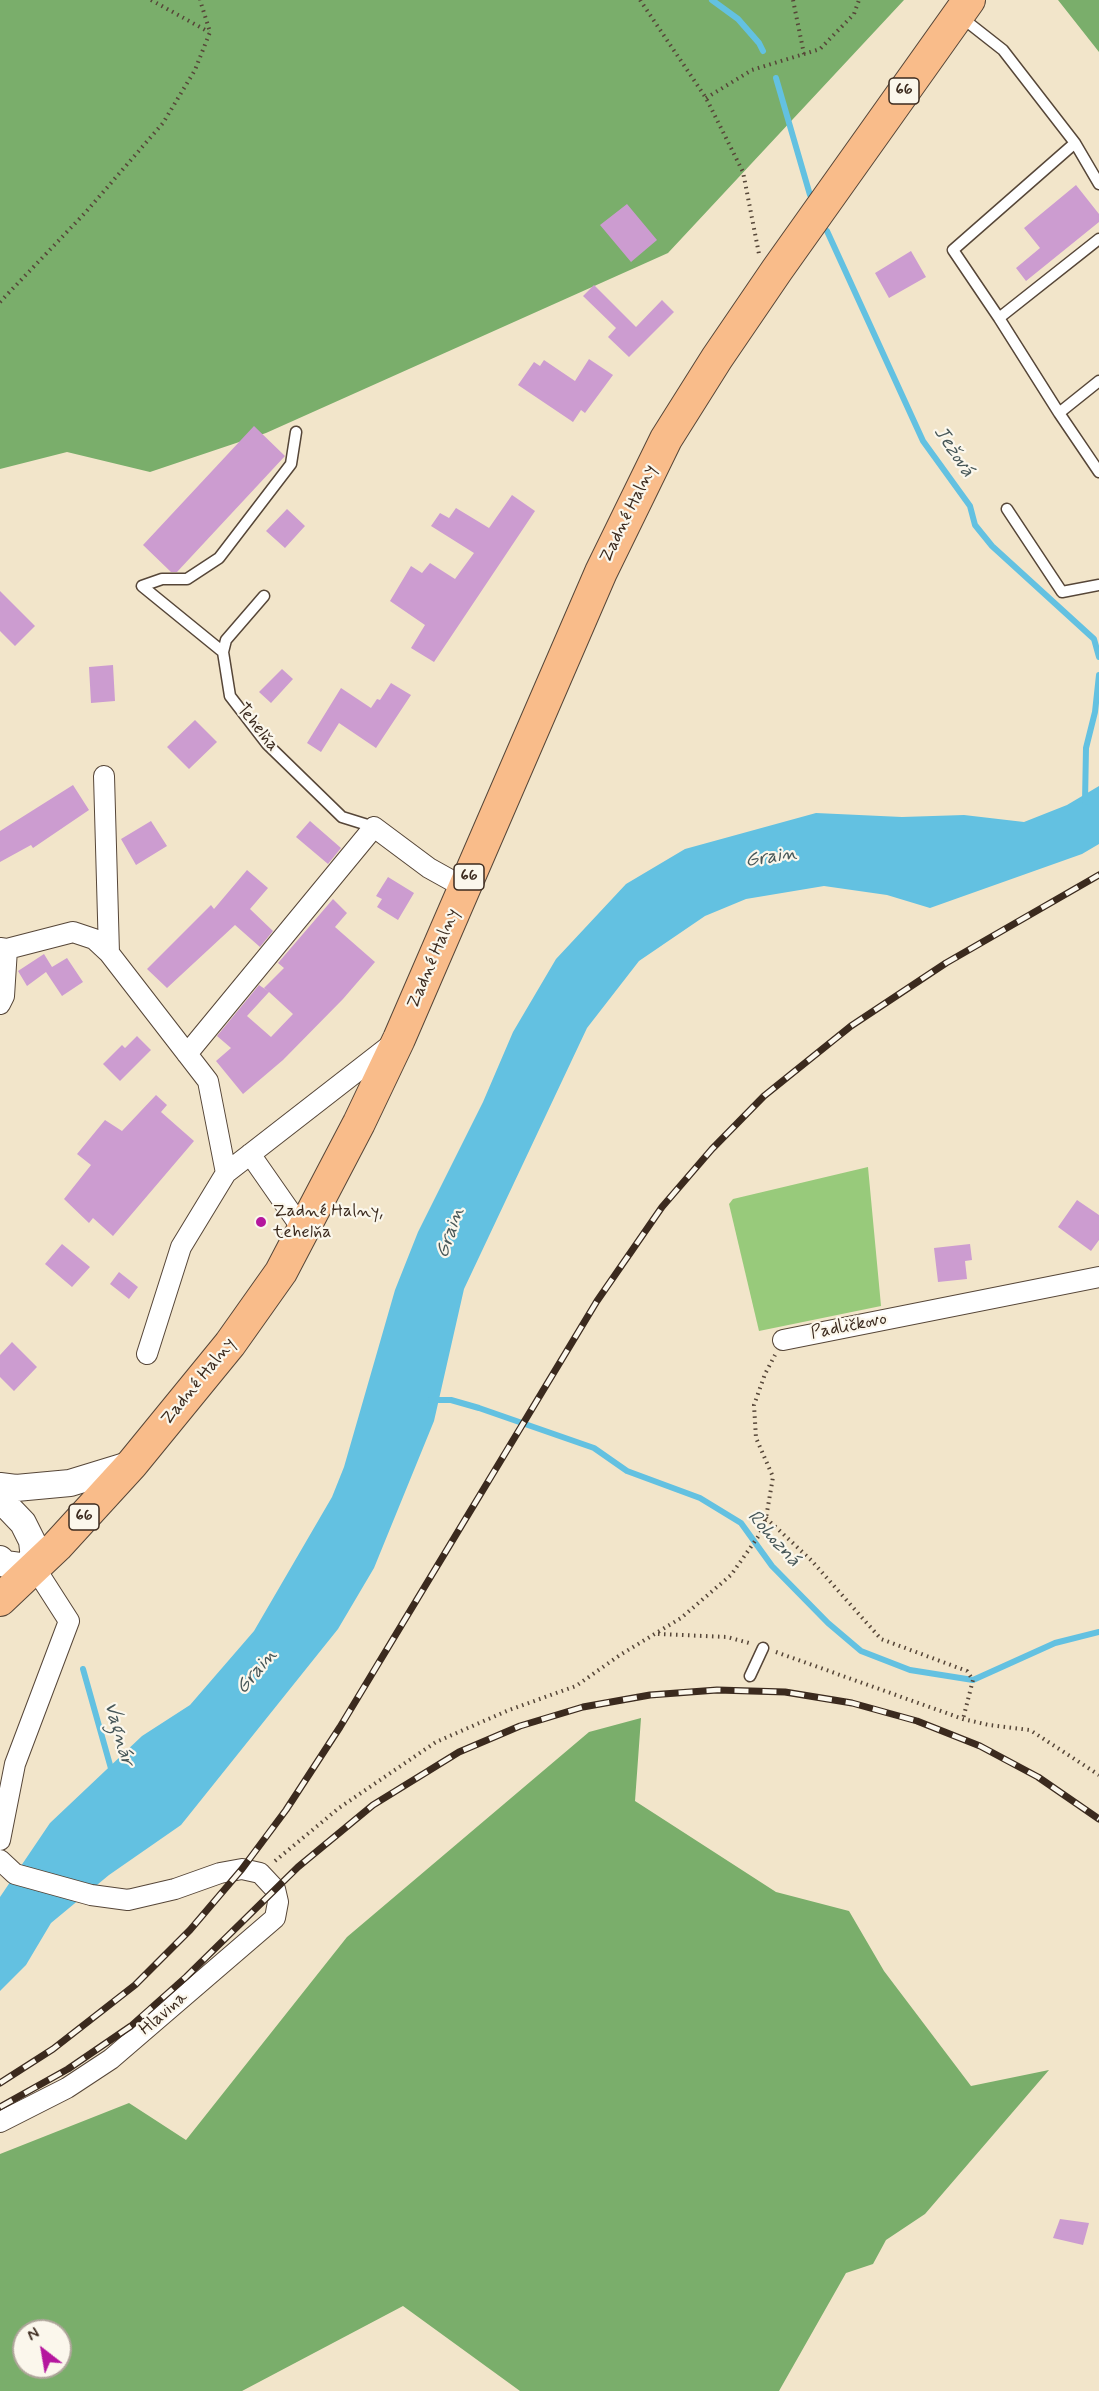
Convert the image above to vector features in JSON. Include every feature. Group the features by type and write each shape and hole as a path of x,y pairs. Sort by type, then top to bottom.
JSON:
{"main road":[{"name":"Zadné Halny","path":"5,1595 35,1568 132,1464 230,1344 280,1272 359,1123 399,1039 601,572 644,483 688,402 777,270 964,8"}],"street":[{"path":"104,776 109,953"},
{"name":"Tehelňa","path":"374,826 429,868 465,888"},
{"path":"187,1054 374,826"},
{"path":"0,1004 4,996 3,948 73,932 94,939 109,953 208,1081 226,1173"},
{"path":"147,1354 180,1247 226,1173 399,1039"},
{"path":"250,1154 303,1230"},
{"name":"Padličkovo","path":"783,1340 1099,1277"},
{"path":"0,1486 16,1488 70,1483 132,1464"},
{"path":"0,1499 22,1523 32,1540 35,1568 69,1621 15,1764 4,1799 0,1840"},
{"path":"0,1559 5,1564 35,1568"},
{"path":"0,1860 15,1874 91,1895 128,1900 175,1889 220,1873 242,1869 260,1873"},
{"name":"Hlavina","path":"0,2122 67,2088 111,2059 275,1918 278,1902 275,1889 260,1873"}],"lane":[{"path":"964,8 1003,50 1075,143 1099,184"},
{"path":"1075,143 953,250 1059,413 1099,470"},
{"path":"999,318 1099,239"},
{"path":"1059,413 1099,381"},
{"path":"264,597 226,640 223,652 142,586 162,579 187,579 219,558 291,464 296,432"},
{"path":"1007,509 1062,592 1099,585"},
{"name":"Tehelňa","path":"223,652 230,696 267,744 342,817 374,826"},
{"path":"750,1676 763,1648"}],"path":[{"path":"151,0 210,32"},
{"path":"0,302 85,213 164,123 195,70 210,32 201,0"},
{"path":"640,0 706,98 743,172 759,253 777,270"},
{"path":"793,0 804,54"},
{"path":"706,98 752,70 820,49 854,14 859,0"},
{"path":"260,1873 339,1808 436,1742 509,1710 576,1686 620,1655 658,1634 706,1598 730,1575 760,1534 766,1518 772,1477 756,1438 754,1405 765,1374 783,1340"},
{"path":"766,1518 811,1560 881,1639 968,1671 973,1680 963,1719"},
{"path":"658,1634 727,1636 963,1719 1030,1730 1099,1775"}],"green space":[{"path":"0,0 904,0 668,253 266,433 150,472 67,452 0,469"},
{"path":"1058,0 1099,0 1099,52"},
{"path":"868,1167 881,1306 759,1331 729,1204 733,1199"},
{"path":"641,1718 635,1801 776,1892 849,1911 884,1971 971,2086 1049,2070 925,2214 886,2240 873,2264 846,2273 779,2391 520,2391 403,2306 242,2391 0,2391 0,2154 129,2103 186,2140 347,1937 589,1732"}],"water":[{"name":"Grain","path":"1099,786 1099,844 1082,854 930,908 887,895 824,886 746,899 705,916 639,961 587,1028 464,1289 434,1421 374,1568 338,1629 181,1825 109,1875 51,1923 26,1965 0,1991 0,1897 50,1823 142,1736 190,1705 254,1631 332,1497 344,1467 395,1290 418,1232 483,1102 513,1032 556,959 626,884 685,849 816,813 902,817 964,815 1024,822 1067,805"}],"building":[{"path":"1076,185 1099,214 1099,222 1026,281 1016,268 1040,248 1024,228"},
{"path":"627,204 657,240 631,262 600,225"},
{"path":"911,251 926,277 889,298 875,273"},
{"path":"594,285 636,327 662,300 674,312 629,357 608,337 616,328 583,296"},
{"path":"589,359 613,375 585,413 581,410 573,422 518,385 534,362 540,366 544,360 575,381"},
{"path":"254,426 285,456 177,572 171,572 143,545"},
{"path":"512,495 535,511 434,662 411,648 425,625 390,601 411,566 422,573 430,563 455,579 474,553 431,526 440,513 449,518 456,508 489,528"},
{"path":"287,509 305,526 285,548 266,531"},
{"path":"0,591 35,626 15,646 0,631"},
{"path":"113,665 115,701 91,703 89,667"},
{"path":"282,669 293,679 271,703 259,692"},
{"path":"391,683 411,695 376,748 339,723 321,752 307,743 341,688 371,708 377,699 380,700"},
{"path":"195,720 217,742 189,769 167,747"},
{"path":"73,785 89,810 33,848 31,845 0,862 0,831"},
{"path":"151,821 167,846 136,865 121,839"},
{"path":"310,821 341,848 328,864 296,837"},
{"path":"247,870 268,888 250,909 273,931 260,947 235,925 167,988 147,969 211,905 214,909"},
{"path":"388,877 414,893 398,920 377,907 382,899 376,896"},
{"path":"333,899 347,913 335,927 375,962 343,999 283,1060 243,1094 216,1061 231,1048 217,1036 259,985 268,991 264,988 284,968 278,963","holes":["269,992 293,1014 271,1037 247,1016"]},
{"path":"44,954 52,967 67,958 83,982 62,996 46,972 27,986 18,971"},
{"path":"137,1036 151,1050 120,1081 103,1064 122,1045 125,1048"},
{"path":"156,1095 167,1105 161,1112 194,1141 113,1236 93,1218 89,1223 64,1199 91,1165 77,1154 105,1120 122,1131"},
{"path":"1077,1200 1099,1215 1099,1240 1091,1251 1058,1227"},
{"path":"62,1244 90,1267 72,1287 45,1264"},
{"path":"970,1244 972,1260 965,1261 967,1279 938,1282 934,1248"},
{"path":"119,1272 138,1287 129,1299 110,1284"},
{"path":"12,1342 37,1367 14,1391 0,1377 0,1355"},
{"path":"1060,2219 1089,2223 1083,2245 1053,2238"}],"waterway":[{"name":"Ježová","path":"712,0 738,19 763,51"},
{"name":"Ježová","path":"776,78 810,195"},
{"name":"Ježová","path":"827,231 923,441 970,506 975,525 992,546 1094,639 1099,657"},
{"name":"Ježová","path":"1085,802 1086,748 1095,712 1099,675"},
{"name":"Rohozná","path":"431,1400 451,1400 479,1408 594,1448 627,1471 700,1498 741,1523 772,1566 828,1623 861,1651 910,1670 973,1680 1055,1643 1099,1632"},
{"name":"Vagnár","path":"83,1669 112,1772"}],"railway":[{"path":"0,2083 53,2049 135,1985 190,1930 242,1869 286,1810 340,1727 597,1301 662,1207 712,1149 764,1096 851,1026 946,963 1099,875"},
{"path":"0,2107 68,2069 131,2026 186,1977 298,1867 373,1805 459,1752 520,1726 583,1707 650,1695 717,1690 785,1692 852,1703 917,1721 980,1746 1038,1777 1099,1819"}],"place":[{"name":"Zadné Halny, tehelňa","path":"261,1222"}]}
